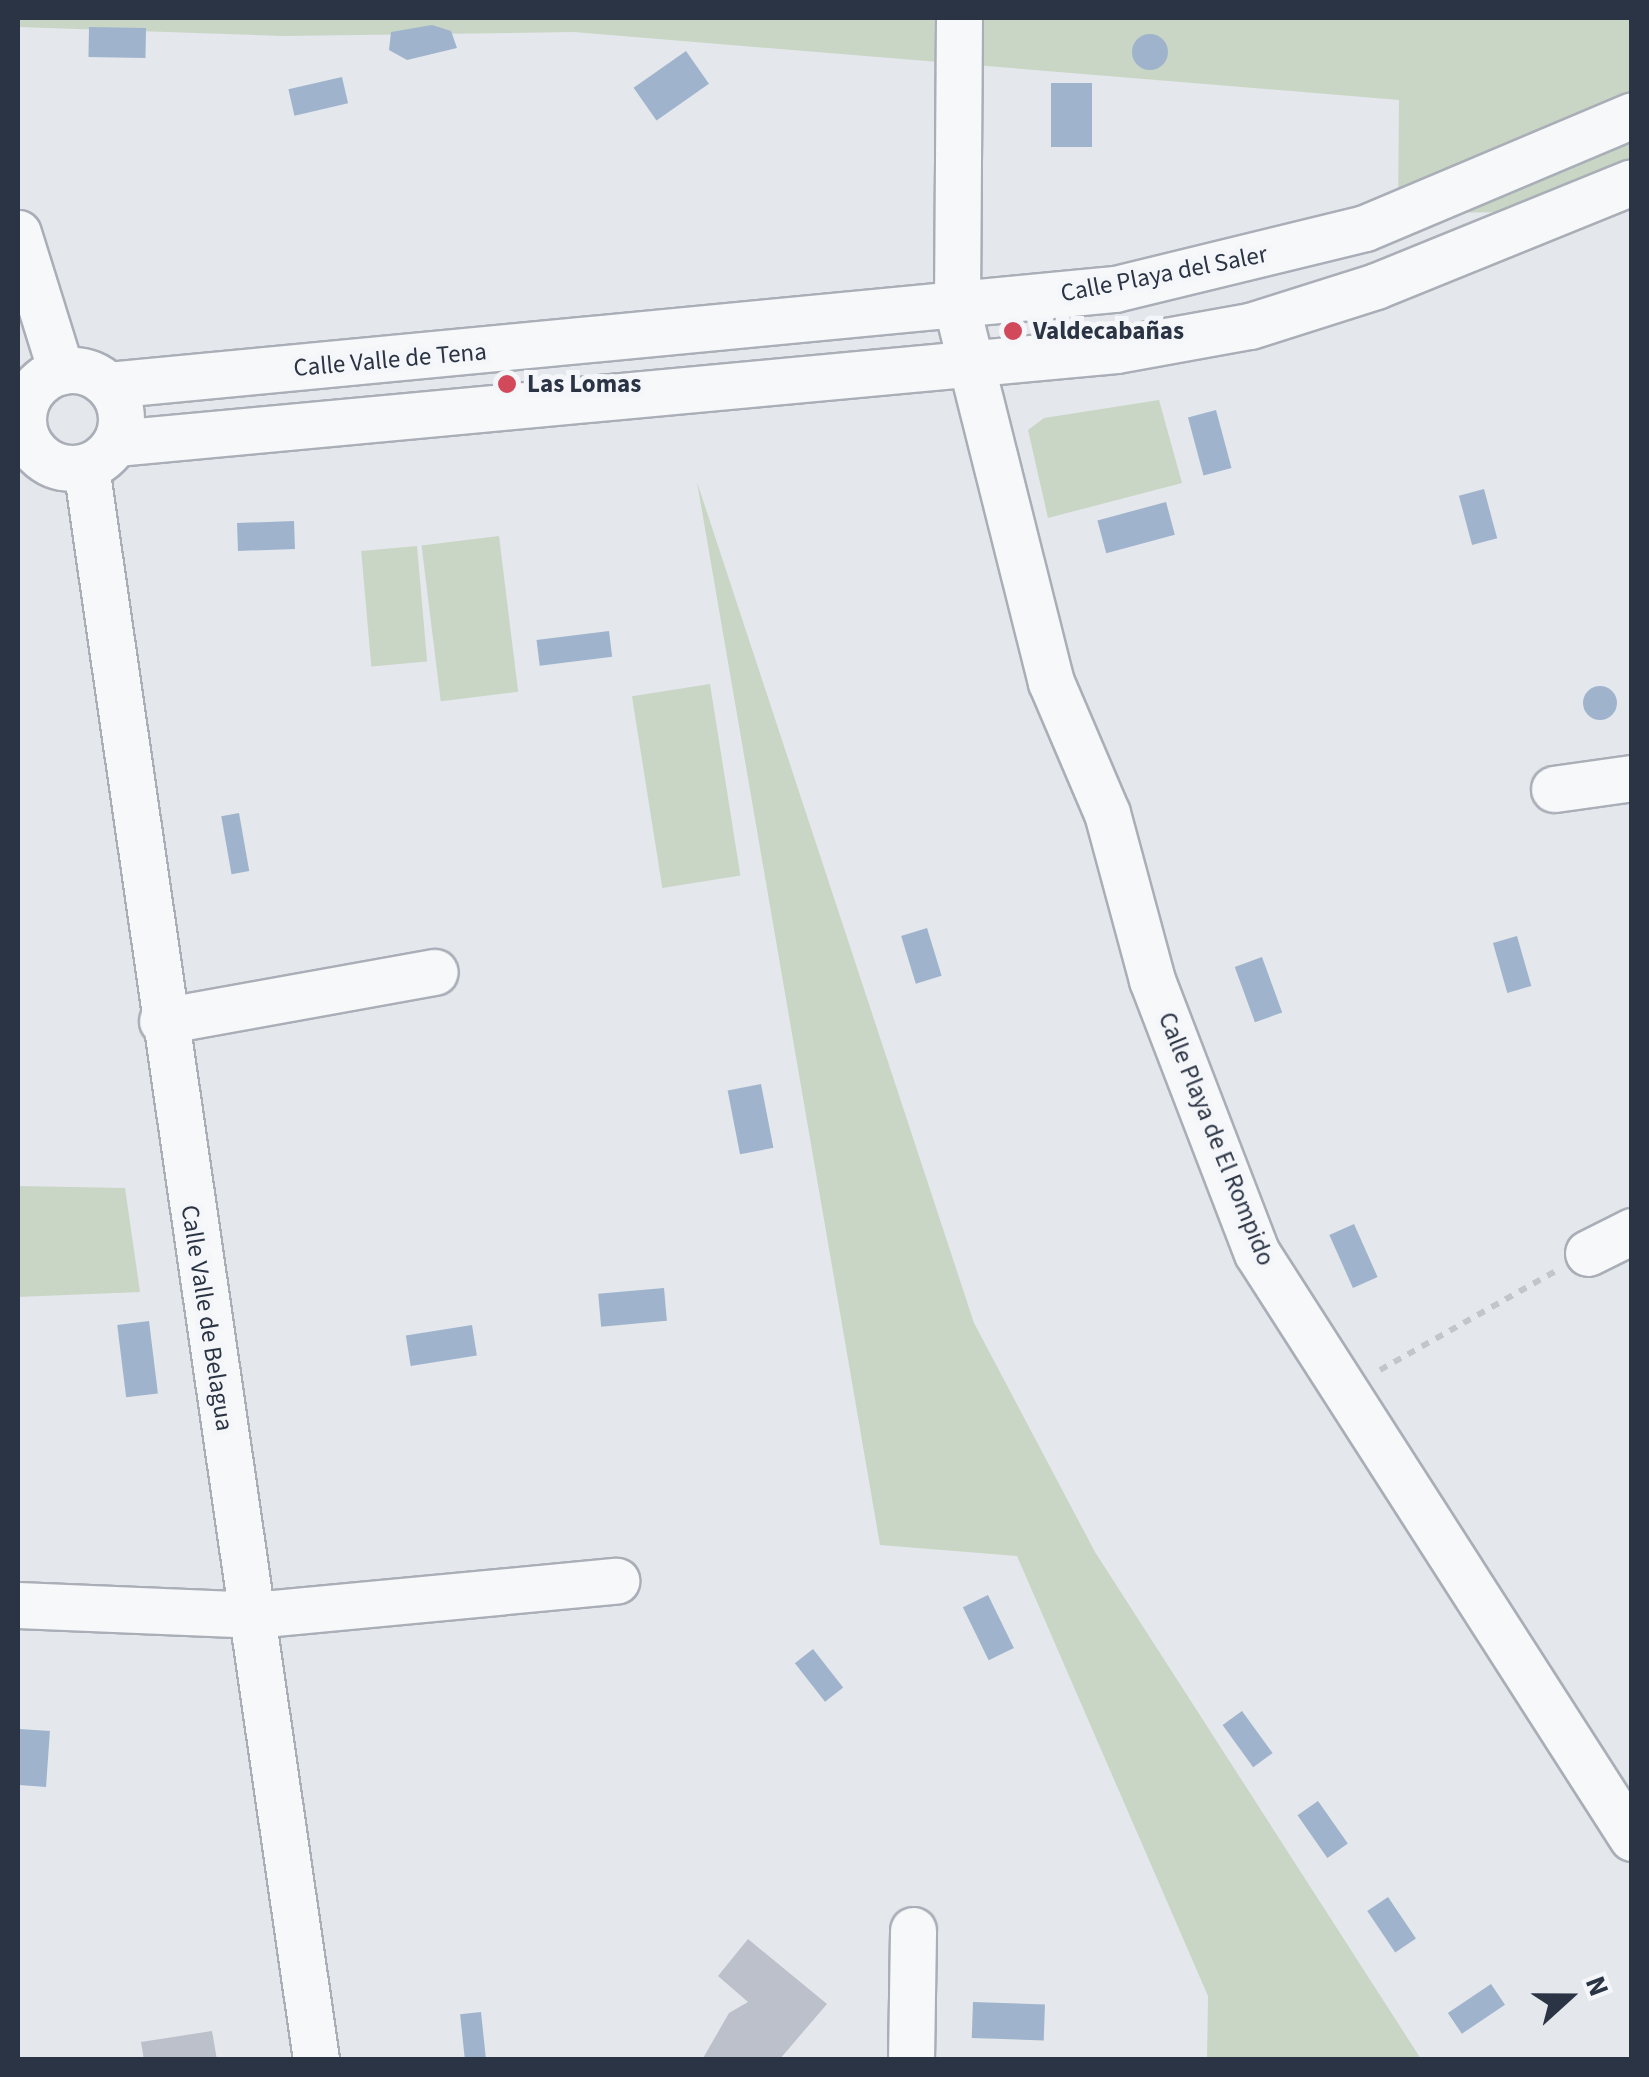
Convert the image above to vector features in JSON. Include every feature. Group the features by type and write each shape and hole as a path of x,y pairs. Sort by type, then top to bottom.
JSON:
{"street":[{"name":"Calle Playa de El Rompido","path":"959,18 957,308 1052,682 1107,813 1152,980 1257,1253 1339,1394 1632,1838"},
{"name":"Calle Playa del Saler","path":"672,334 1115,289 1365,228 1632,115"},
{"path":"18,232 36,386 22,420 24,448 54,466 101,455 676,388 970,364 1250,326 1632,182"},
{"path":"672,334 676,388"},
{"name":"Calle Valle de Tena","path":"108,385 672,334"},
{"path":"36,386 108,385 121,412 101,455"},
{"name":"Calle Valle de Belagua","path":"101,455 162,1021 316,2060"},
{"path":"1554,789 1632,778"},
{"path":"162,1021 435,972"},
{"path":"1588,1254 1632,1232"},
{"path":"18,1605 252,1615 616,1581"},
{"path":"911,2060 913,1930"}],"path":[{"path":"1339,1394 1588,1254"}],"green space":[{"path":"18,18 1631,18 1631,211 1398,213 1399,100 574,32 282,36 18,27"},
{"path":"1159,400 1182,483 1048,518 1028,430 1044,418"},
{"path":"697,482 974,1323 1095,1552 1421,2059 1207,2059 1208,1996 1017,1556 880,1545"},
{"path":"499,536 518,692 441,701 422,546"},
{"path":"417,546 427,662 371,666 361,551"},
{"path":"710,684 740,876 662,888 632,696"},
{"path":"18,1186 125,1188 140,1292 18,1297"}],"water":[{"path":"432,25 451,31 457,48 407,60 389,50 391,32"},
{"path":"89,27 146,28 145,58 88,57"},
{"path":"1150,34 1163,39 1168,52 1163,65 1150,70 1137,65 1132,52 1137,39"},
{"path":"686,51 709,84 657,120 634,88"},
{"path":"342,77 348,103 294,116 288,89"},
{"path":"1051,83 1092,83 1092,147 1051,147"},
{"path":"1216,410 1232,468 1204,475 1188,418"},
{"path":"1484,489 1497,538 1472,545 1459,496"},
{"path":"1166,502 1175,535 1106,553 1097,520"},
{"path":"294,521 295,549 238,551 237,523"},
{"path":"609,631 612,657 540,666 537,640"},
{"path":"1600,686 1612,691 1617,703 1612,715 1600,720 1588,715 1583,703 1588,691"},
{"path":"239,813 249,871 232,874 221,816"},
{"path":"927,928 942,976 916,984 901,936"},
{"path":"1517,936 1531,986 1507,993 1493,943"},
{"path":"1262,957 1282,1012 1255,1022 1235,967"},
{"path":"761,1084 773,1148 740,1154 728,1090"},
{"path":"1354,1224 1378,1277 1353,1288 1329,1235"},
{"path":"664,1288 667,1321 601,1327 598,1294"},
{"path":"149,1321 158,1393 126,1397 117,1325"},
{"path":"472,1325 477,1356 411,1366 406,1335"},
{"path":"988,1595 1014,1648 989,1660 963,1607"},
{"path":"813,1649 843,1688 825,1702 795,1663"},
{"path":"1242,1711 1273,1753 1253,1767 1223,1725"},
{"path":"20,1729 50,1731 46,1787 18,1785"},
{"path":"1318,1801 1348,1844 1327,1858 1298,1815"},
{"path":"1388,1897 1416,1938 1395,1952 1367,1911"},
{"path":"1491,1984 1505,2005 1462,2034 1448,2013"},
{"path":"973,2002 1045,2005 1044,2040 972,2038"},
{"path":"481,2012 486,2059 465,2060 460,2014"}],"building":[{"path":"748,1939 827,2004 779,2060 702,2060 729,2013 748,2002 718,1976"},
{"path":"212,2031 217,2060 144,2060 141,2042"}],"place":[{"name":"Valdecabañas","path":"1013,331"},
{"name":"Las Lomas","path":"507,384"}]}
